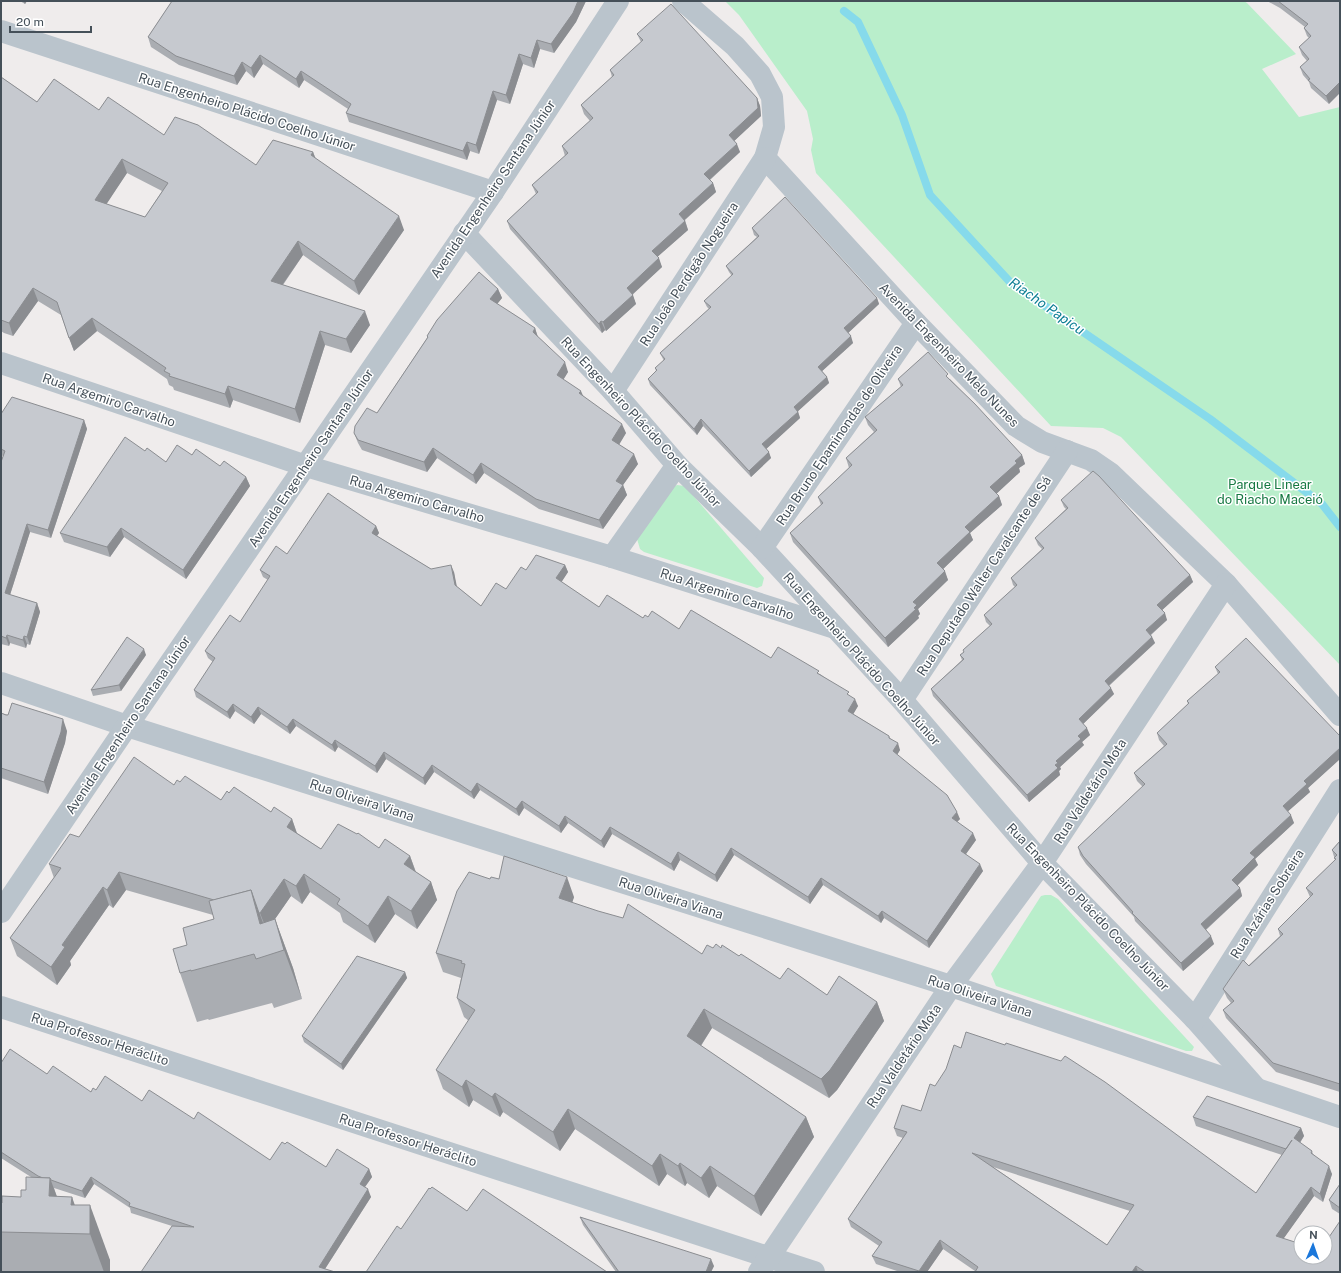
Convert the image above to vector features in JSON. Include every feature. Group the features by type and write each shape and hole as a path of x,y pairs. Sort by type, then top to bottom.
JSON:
{"street":[{"name":"Avenida Engenheiro Santana Júnior","path":"1,912 464,233 494,192 618,1"},
{"path":"683,1 735,46 760,74 769,91 772,97 774,127 765,158"},
{"name":"Rua Engenheiro Plácido Coelho Júnior","path":"1,31 494,192"},
{"name":"Avenida Engenheiro Melo Nunes","path":"765,158 916,323 1016,426 1042,442 1091,460 1110,472 1226,584 1340,715"},
{"name":"Rua João Perdigão Nogueira","path":"613,391 765,158"},
{"name":"Rua Engenheiro Plácido Coelho Júnior","path":"464,233 613,391 678,465 762,548 902,700 1042,864 1195,1019 1256,1088"},
{"name":"Rua Bruno Epaminondas de Oliveira","path":"762,548 916,323"},
{"name":"Rua Argemiro Carvalho","path":"1,363 306,466 612,557 836,628"},
{"name":"Rua Deputado Walter Cavalcante de Sá","path":"902,700 1067,451"},
{"path":"612,557 678,465"},
{"name":"Rua Valdetário Mota","path":"764,1265 951,986 1042,864 1226,584"},
{"name":"Rua Oliveira Viana","path":"1,683 127,726 951,986 1340,1117"},
{"name":"Rua Azárias Sobreira","path":"1195,1019 1340,790"},
{"name":"Rua Professor Heráclito","path":"1,1007 764,1265 814,1272"}],"green space":[{"name":"Parque Linear do Riacho Maceió","path":"725,1 1244,1 1296,54 1262,69 1299,117 1340,107 1340,665 1121,437 1103,428 1051,426 816,173 811,150 813,139 807,111 739,15"},
{"path":"677,485 685,486 764,578 762,586 757,588 644,552 640,549 637,539 672,488"},
{"path":"1051,895 1058,899 1194,1047 1192,1051 1186,1051 996,986 991,974 1041,896"}],"building":[{"path":"172,1 578,1 573,13 551,44 537,40 531,58 519,54 506,95 493,91 476,145 467,142 463,151 346,113 351,104 301,71 296,79 260,55 251,68 242,62 234,76 176,56 148,37"},
{"path":"1278,1 1340,1 1340,82 1326,96 1308,80 1310,79 1300,67 1309,59 1299,47 1311,36 1304,28 1308,24"},
{"path":"671,4 757,98 758,108 729,135 737,144 704,174 713,183 679,214 685,221 652,251 659,258 627,288 633,295 599,324 507,221 538,192 532,185 568,153 562,146 593,118 581,105 614,75 610,70 643,40 637,34"},
{"path":"1,77 37,102 54,79 99,110 108,97 164,135 175,117 198,125 256,165 273,140 313,152 311,155 399,216 354,281 298,241 271,281 365,311 346,339 320,331 295,409 228,386 225,394 169,376 170,374 164,371 166,368 92,318 69,338 57,302 33,288 9,323 1,320","holes":["122,159 168,183 145,217 95,200"]},
{"path":"785,197 877,298 844,328 851,336 818,367 827,377 794,407 798,412 762,444 769,452 749,471 701,419 694,429 648,379 657,370 655,368 665,359 660,353 711,307 704,301 733,274 726,266 759,236 752,228"},
{"path":"479,272 498,289 490,299 535,328 533,332 565,362 557,375 581,391 579,393 622,424 612,440 634,454 616,481 623,485 599,520 536,499 481,463 473,475 433,448 424,462 358,440 354,433 355,426 367,408 377,413 428,337 427,336 437,320"},
{"path":"928,352 948,374 946,376 975,404 1022,455 1015,461 1017,463 990,487 999,496 965,527 970,532 937,563 945,571 913,602 917,605 914,608 916,609 885,638 790,533 823,503 818,497 852,465 846,458 877,430 865,417 903,385 898,379"},
{"path":"12,397 84,420 48,530 27,524 5,593 37,603 27,637 24,636 23,640 7,635 6,638 1,636 1,462 5,451 1,449 1,414"},
{"path":"125,437 145,451 147,448 166,462 177,445 192,455 196,449 220,466 224,461 246,477 183,570 121,528 107,547 60,533"},
{"path":"1093,471 1190,575 1157,605 1165,613 1146,630 1152,637 1105,681 1111,688 1079,719 1087,728 1078,736 1081,739 1056,761 1058,763 1055,765 1058,768 1027,795 931,689 964,659 960,655 964,652 963,650 992,624 984,615 1017,585 1011,578 1044,548 1035,538 1068,508 1061,500"},
{"path":"328,493 376,526 372,533 431,569 451,565 455,585 481,606 496,583 506,589 521,567 526,570 536,555 565,565 556,578 599,607 607,595 643,618 645,615 648,617 652,611 679,629 691,610 771,658 778,647 819,671 817,673 849,692 847,694 855,699 848,711 898,743 893,751 947,795 957,812 952,818 973,833 961,851 980,864 927,941 882,911 878,916 821,878 808,897 731,848 715,875 678,852 671,864 610,827 601,841 565,816 559,826 522,801 516,809 477,783 471,792 432,765 423,778 384,752 375,766 335,740 332,745 293,719 287,727 258,707 251,717 233,704 227,712 194,690 215,658 205,651 230,615 240,622 270,576 260,570 276,546 287,554"},
{"path":"127,637 144,649 119,685 91,690"},
{"path":"1246,638 1340,736 1340,748 1304,781 1307,784 1283,806 1291,815 1250,853 1255,857 1232,880 1240,888 1201,924 1211,936 1181,963 1132,913 1133,912 1083,856 1078,847 1145,784 1134,773 1167,744 1157,733 1189,703 1187,701 1220,672 1215,667"},
{"path":"12,703 63,719 61,732 44,782 1,768 1,713 8,715"},
{"path":"134,757 174,785 177,780 180,782 185,776 221,800 227,791 229,793 234,787 271,812 274,807 292,819 287,827 321,849 338,824 357,834 358,833 379,848 385,839 410,856 404,864 431,882 411,911 388,896 368,926 337,904 340,899 304,874 296,886 284,879 259,913 251,890 214,900 119,872 107,890 103,887 62,945 65,947 51,967 10,938 61,868 49,864 70,834 79,837"},
{"path":"1340,841 1340,1084 1273,1063 1223,1010 1234,1001 1223,989 1243,960 1249,966 1283,934 1278,929 1313,894 1306,888 1336,859 1334,858 1337,855 1332,850"},
{"path":"504,856 567,877 559,898 623,918 628,904 702,954 707,945 713,948 716,944 721,948 722,945 739,956 741,954 780,979 788,968 827,995 839,976 877,1002 830,1070 821,1079 704,1009 687,1036 806,1117 754,1196 710,1166 701,1178 680,1163 678,1166 660,1154 652,1166 568,1109 553,1132 495,1093 492,1097 466,1080 462,1087 436,1070 475,1010 457,998 465,964 461,963 462,961 436,953 457,891 469,872 490,879 491,877 499,879"},
{"path":"251,890 260,924 275,919 284,950 256,959 254,954 180,973 173,949 187,945 183,928 214,919 209,901"},
{"path":"357,956 405,972 341,1064 302,1036"},
{"path":"966,1032 1061,1061 1065,1056 1105,1082 1256,1193 1286,1149 1193,1117 1207,1096 1301,1128 1294,1138 1329,1166 1320,1194 1311,1187 1276,1236 1293,1241 1293,1265 1333,1265 1333,1231 1340,1221 1340,1272 1145,1272 1136,1266 1132,1272 975,1272 978,1267 940,1240 919,1271 872,1256 882,1242 848,1219 907,1132 894,1128 902,1105 921,1111 930,1084 935,1086 946,1069 954,1045 961,1048","holes":["972,1153 1134,1205 1107,1245"]},
{"path":"10,1049 47,1074 53,1066 91,1092 93,1088 96,1090 105,1076 142,1101 149,1090 194,1119 198,1112 270,1160 282,1142 285,1144 287,1142 326,1167 337,1149 369,1169 360,1184 368,1189 319,1267 335,1272 141,1272 172,1226 194,1227 129,1206 130,1203 91,1177 82,1191 51,1180 50,1178 38,1176 1,1152 1,1063"},
{"path":"26,1177 50,1178 49,1196 72,1197 71,1205 90,1205 90,1234 1,1232 2,1196 21,1197 21,1190 26,1190"},
{"path":"1340,1184 1340,1208 1329,1200"},
{"path":"432,1187 467,1211 483,1189 607,1272 366,1272 397,1226 401,1229 429,1188 430,1189"},
{"path":"580,1217 711,1259 706,1272 619,1272"}],"waterway":[{"name":"Riacho Papicu","path":"844,11 858,22 902,115 930,195 1010,282 1210,419 1322,504 1340,527"}]}
